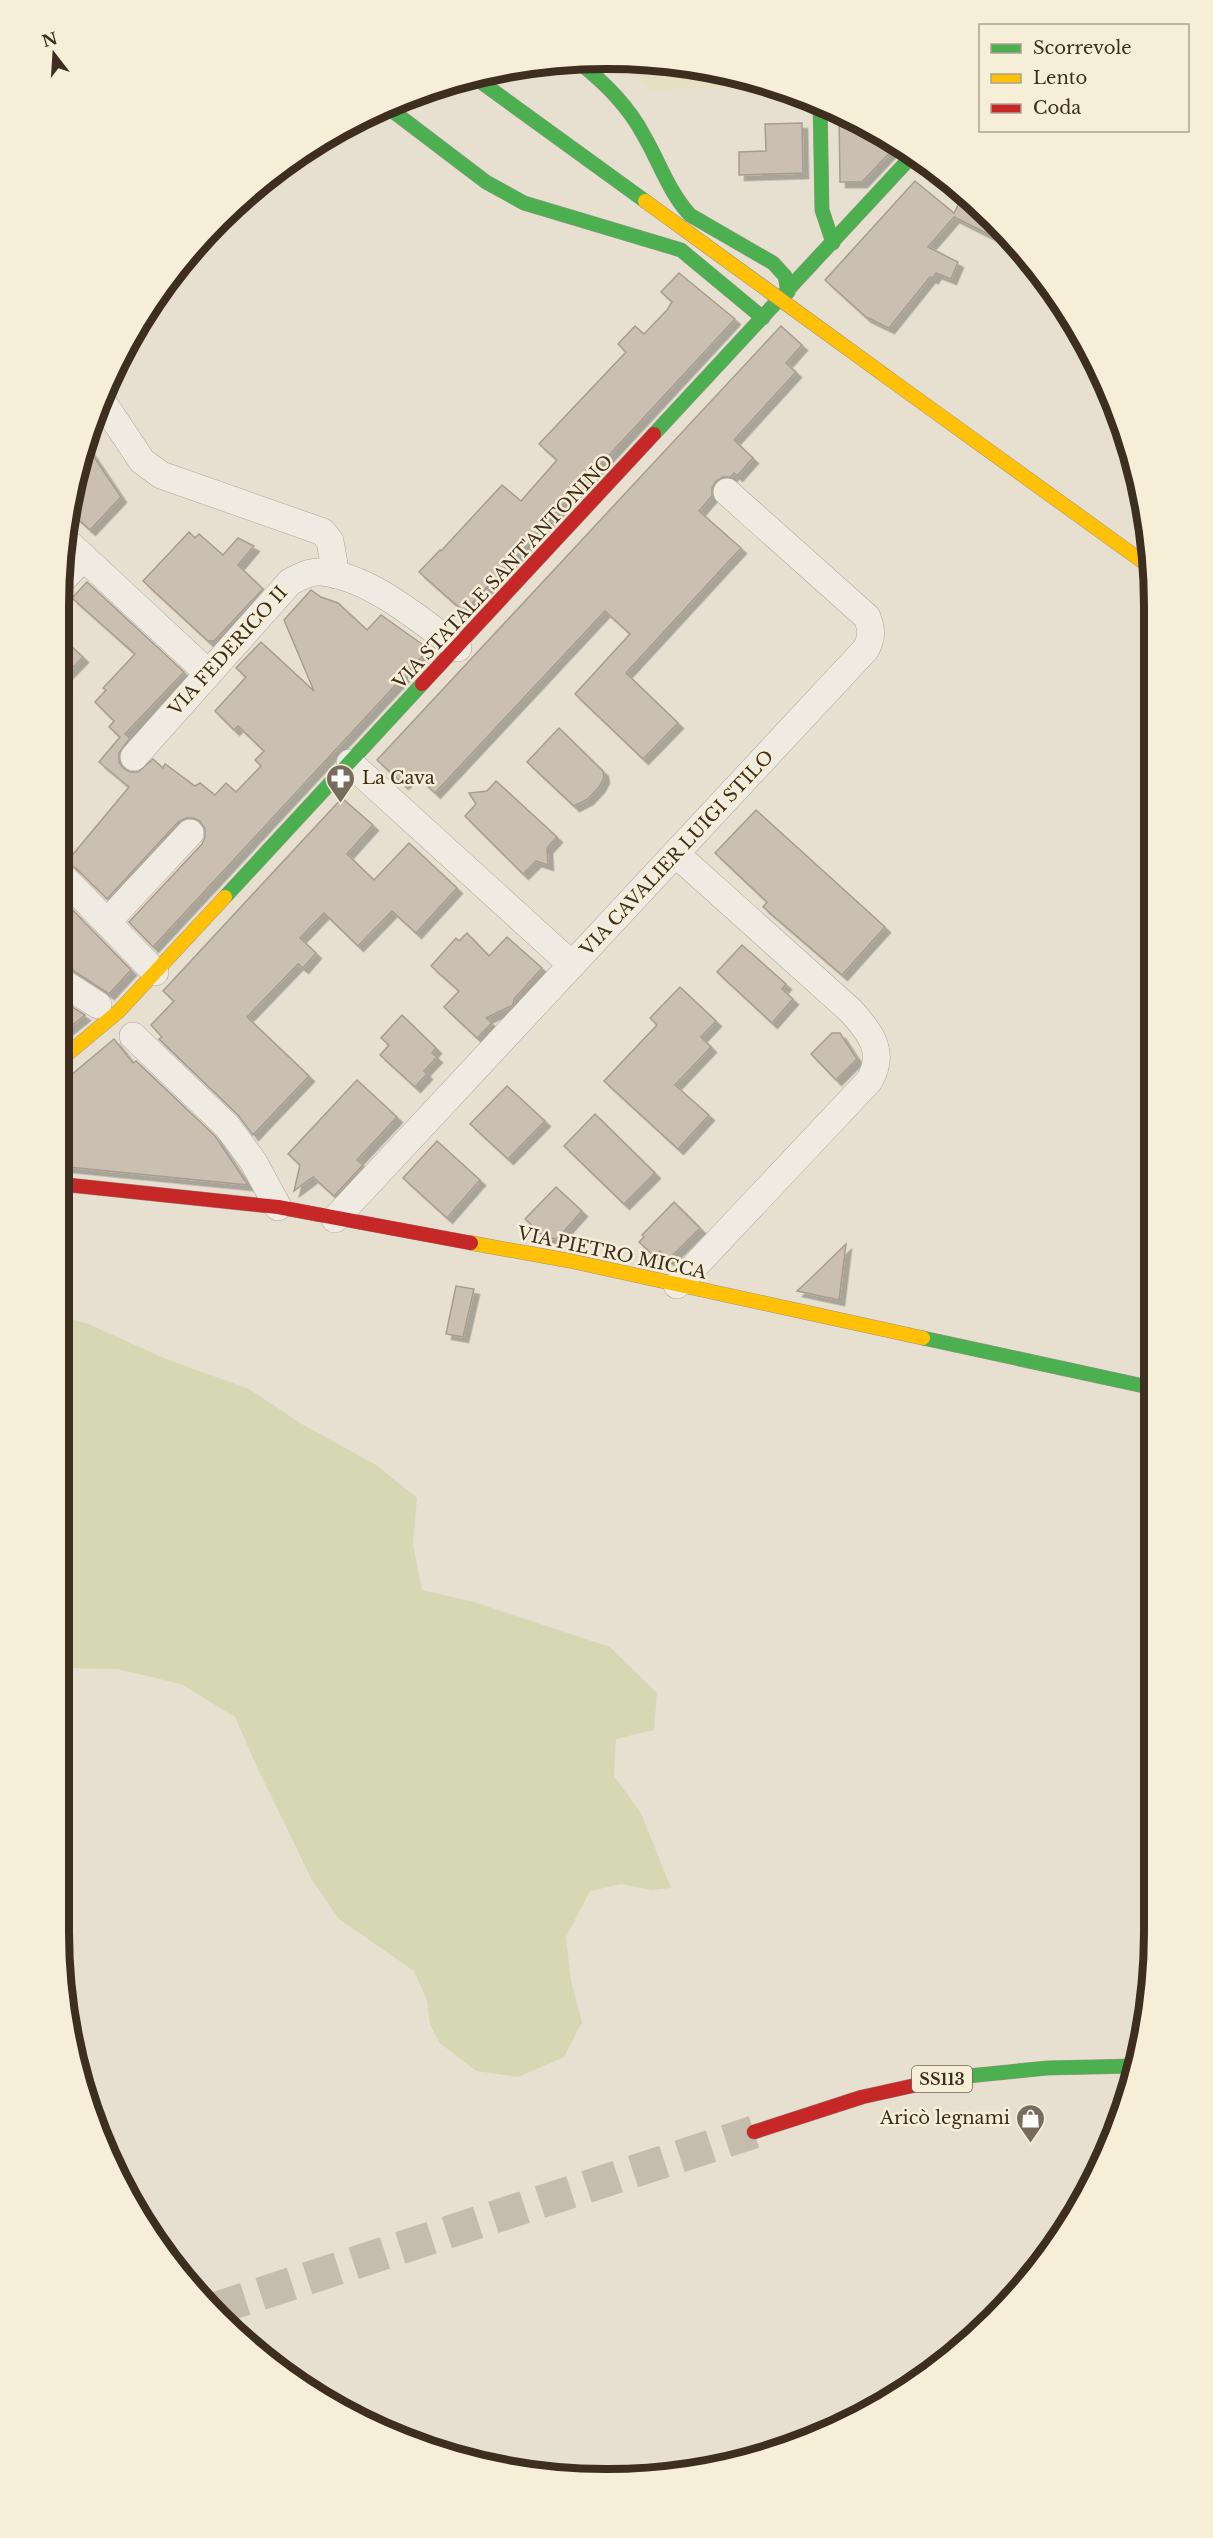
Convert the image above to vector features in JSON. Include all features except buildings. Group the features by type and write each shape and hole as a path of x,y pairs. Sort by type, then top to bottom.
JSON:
{"main road":[{"path":"588,70 619,98 648,141 674,196 690,215 763,257 786,276 788,292"},
{"path":"483,83 1142,561"},
{"path":"395,112 486,182 524,203 648,229 681,250 763,318"},
{"path":"820,114 822,210 832,243"},
{"name":"VIA STATALE SANT'ANTONINO","path":"69,1050 106,1014 156,972 459,648 907,161"},
{"path":"648,229 674,196"},
{"path":"763,257 821,255"},
{"name":"VIA PIETRO MICCA","path":"69,1185 278,1208 571,1261 677,1286 1144,1386"},
{"name":"SS113","path":"754,2132 833,2105 933,2080 1056,2068 1127,2066"}],"street":[{"path":"107,409 142,461 160,475 323,532 330,541 336,575"},
{"name":"VIA CAVALIER LUIGI STILO","path":"335,1219 855,663 870,640 872,629 867,617 727,492"},
{"path":"75,548 208,673"},
{"name":"VIA FEDERICO II","path":"134,757 290,582 303,575 319,572 336,575 387,597 459,648"},
{"path":"350,763 572,965"},
{"path":"107,922 190,833"},
{"path":"676,854 851,1011 867,1028 877,1054 876,1069 869,1081 677,1286"},
{"path":"69,883 156,972"},
{"path":"69,988 106,1014"},
{"path":"133,1036 227,1126 253,1161 278,1208"}],"shaded area":[{"path":"632,70 677,74 733,84 732,87 650,90"}],"green space":[{"path":"69,1319 86,1323 166,1359 249,1389 300,1423 376,1465 417,1498 413,1545 422,1590 474,1602 610,1647 657,1693 654,1730 616,1739 614,1776 641,1813 671,1888 652,1890 621,1884 590,1891 566,1937 571,1981 582,2022 564,2057 518,2077 476,2071 440,2043 430,2025 427,2000 414,1971 339,1919 312,1880 235,1717 181,1684 117,1669 69,1668"}],"tunnel":[{"path":"221,2307 754,2132"}],"traffic: fast":[{"path":"587,70 605,85 630,113 649,144 664,176 690,215 773,263 785,276 788,292"},
{"path":"483,83 645,201"},
{"path":"395,113 486,182 524,203 681,250 763,318"},
{"path":"820,114 822,210 833,243"},
{"path":"654,434 907,161"},
{"path":"225,897 422,684"},
{"path":"923,1338 1144,1386"},
{"path":"948,2078 1047,2068 1127,2066"}],"traffic: slow":[{"path":"645,201 891,380"},
{"path":"891,380 1142,561"},
{"path":"69,1053 119,1011 225,897"},
{"path":"471,1243 571,1261 923,1338"}],"traffic: jam":[{"path":"422,684 654,434"},
{"path":"69,1185 278,1207 471,1243"},
{"path":"754,2132 862,2097 948,2078"}],"place":[{"name":"La Cava","path":"341,804"},
{"name":"Aricò legnami","path":"1031,2144"}]}
